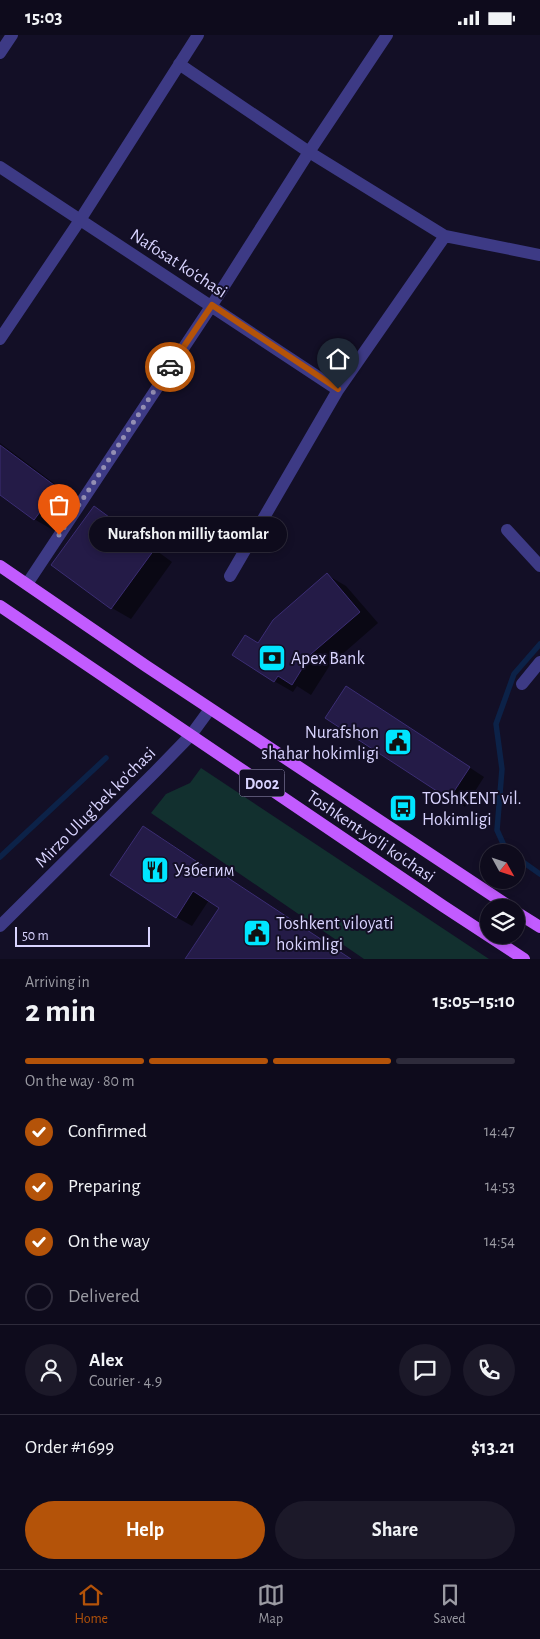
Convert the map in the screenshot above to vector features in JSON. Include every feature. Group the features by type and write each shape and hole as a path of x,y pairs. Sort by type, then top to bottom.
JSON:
{"main road":[{"name":"Toshkent yo'li ko'chasi","path":"0,566 210,709 498,899"},
{"name":"Toshkent yo'li ko'chasi","path":"0,606 524,959"},
{"path":"525,918 540,927"}],"street":[{"path":"0,53 12,35"},
{"path":"0,339 80,220 198,35"},
{"path":"26,584 212,305 309,152 387,35"},
{"path":"179,64 309,152 446,236 540,255"},
{"name":"Nafosat ko‘chasi","path":"0,167 338,389"},
{"path":"230,576 338,389 446,236"},
{"path":"506,530 540,566"},
{"path":"522,684 540,662"},
{"name":"Mirzo Ulug'bek ko'chasi","path":"0,926 156,772 190,735 210,709"}],"green space":[{"path":"201,768 489,959 364,959 151,813 166,794 190,783"}],"building":[{"path":"0,445 58,488 34,520 0,495"},
{"path":"94,506 154,550 111,609 51,565"},
{"path":"327,573 360,612 311,654 292,685 278,676 274,682 232,655 245,635 258,643 273,620"},
{"name":"Nurafshon shahar hokimligi","path":"346,686 470,767 449,799 325,718"},
{"path":"143,826 220,877 222,874 351,959 185,959 219,908 193,891 176,918 110,875"}],"waterway":[{"path":"503,844 497,830 502,769 496,724 514,674 540,644"},
{"path":"0,857 106,758"},
{"path":"525,863 540,874"}],"way so far":[{"path":"59,535 170,367"}],"place":[{"name":"Nurafshon milliy taomlar","path":"59,535"},
{"name":"Apex Bank","path":"272,658"},
{"name":"Nurafshon shahar hokimligi","path":"398,742"},
{"name":"TOShKENT vil. Hokimligi","path":"403,808"},
{"name":"Узбегим","path":"155,870"},
{"name":"Toshkent viloyati hokimligi","path":"257,933"}],"route":[{"path":"170,367 212,305 338,389"}]}
